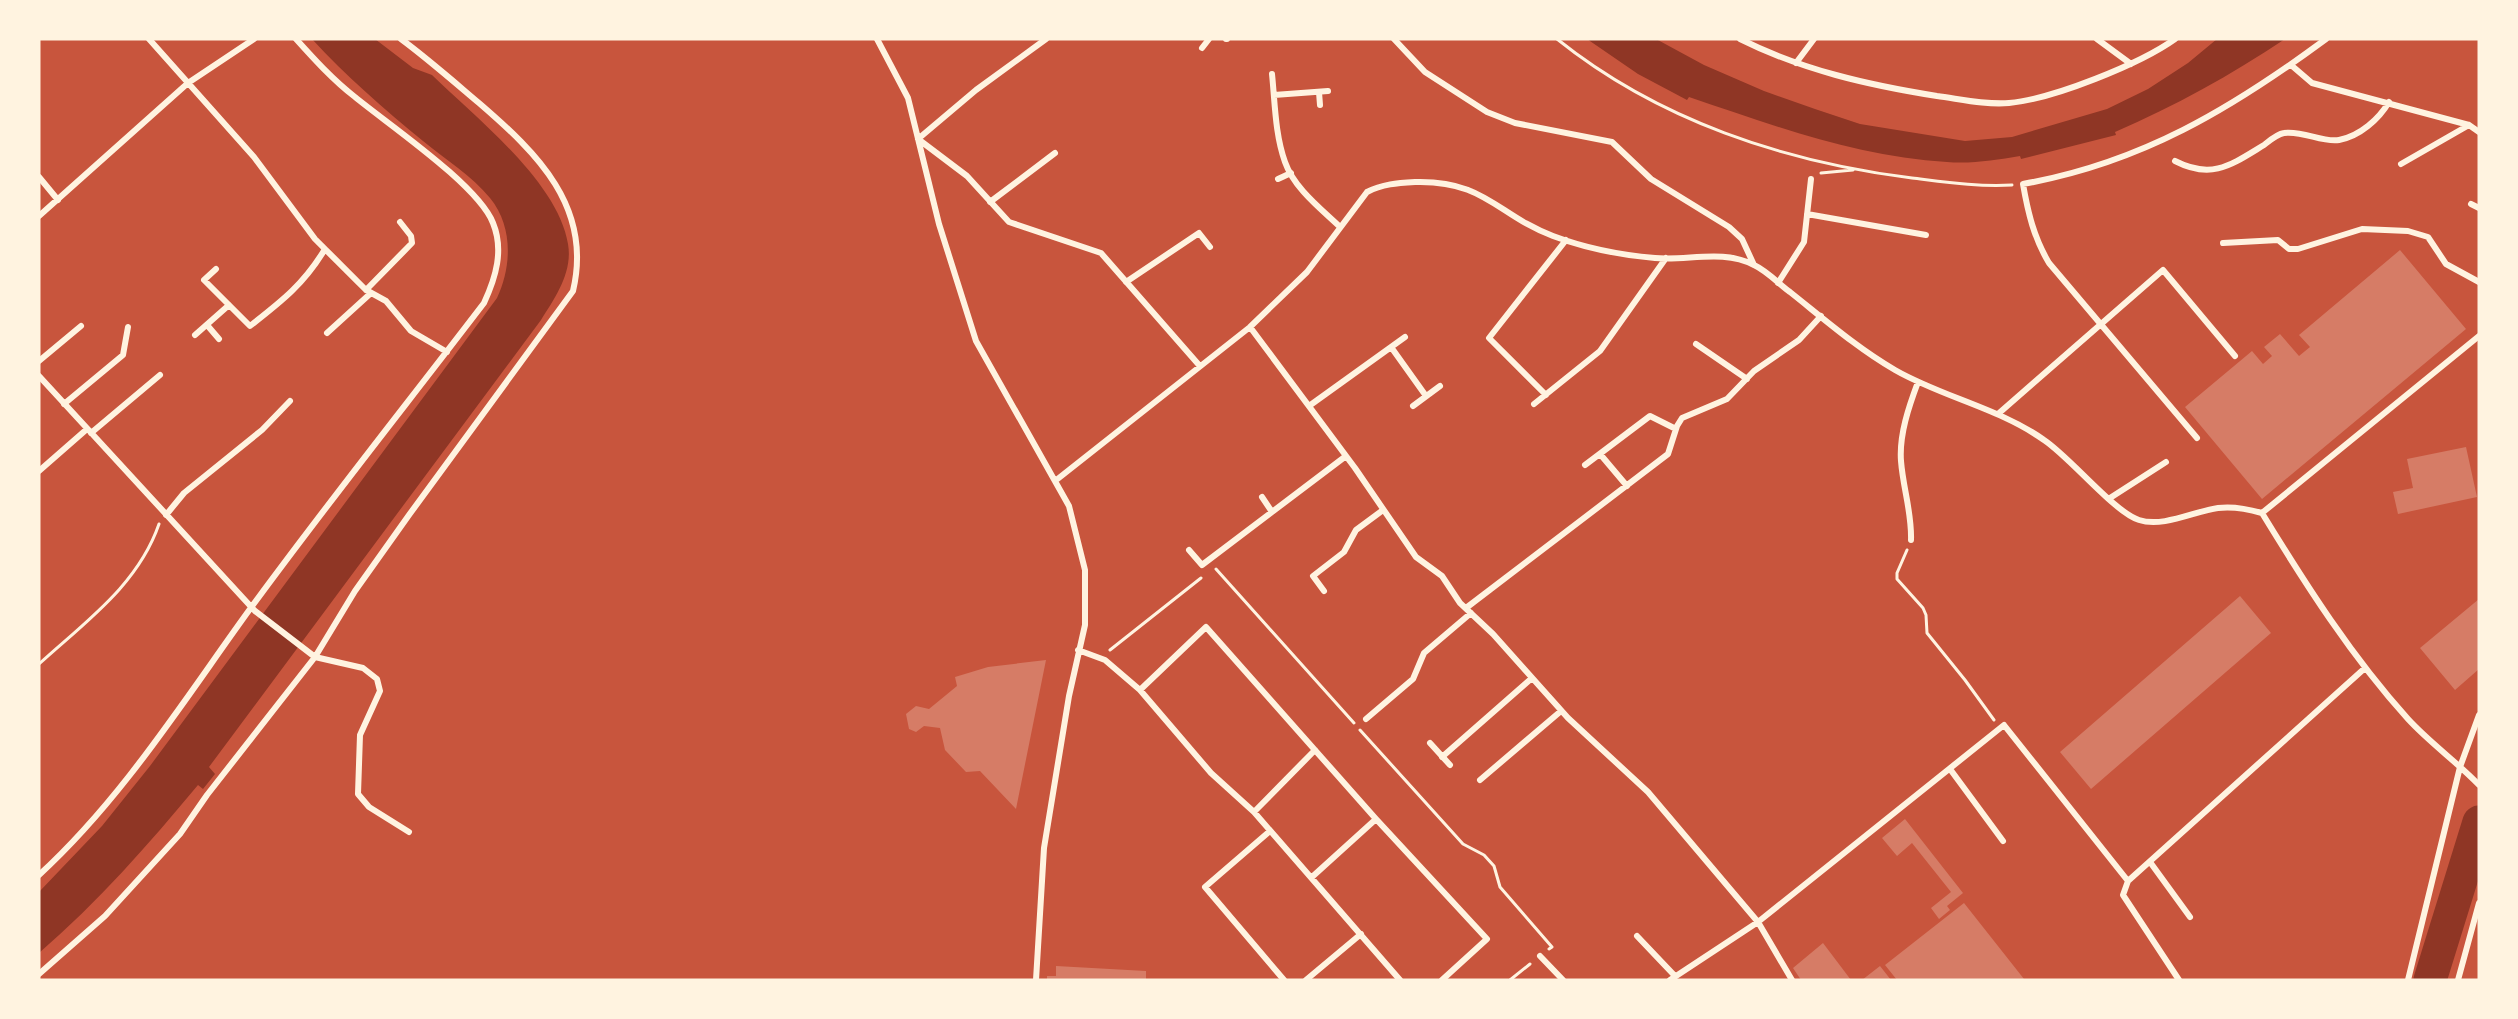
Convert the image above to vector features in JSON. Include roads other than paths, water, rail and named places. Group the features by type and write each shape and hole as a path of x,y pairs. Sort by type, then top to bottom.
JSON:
{"street":[{"path":"149,39 254,157 325,249 368,292 386,301 411,331 447,351"},
{"path":"39,216 188,83 254,39"},
{"path":"39,875 85,829 121,786 484,303 494,282 498,262 494,224 474,194 352,95 296,39"},
{"path":"39,974 105,916 180,834 207,795 315,657 355,591 573,291 579,267 578,243 558,186 538,158 508,128 401,39"},
{"path":"877,39 908,98 939,224 976,342 1008,403 1069,506 1085,570 1084,625 1044,848 1036,980"},
{"path":"918,139 976,90 1046,39"},
{"path":"1202,48 1209,39"},
{"path":"1394,39 1425,72 1487,112 1515,123 1612,142 1651,178 1729,227 1742,239 1754,265"},
{"path":"1740,39 1796,63 1834,76 1892,89 1974,102 2010,103 2064,88 2132,64 2175,39"},
{"path":"1796,63 1814,39"},
{"path":"2097,39 2132,64"},
{"path":"2197,438 2049,263 2038,245 2028,213 2023,184 2071,176 2116,162 2157,144 2199,122 2291,66 2326,39"},
{"path":"2291,66 2312,83 2469,125 2479,132"},
{"path":"1272,74 1279,139 1291,172 1314,202 1340,226"},
{"path":"1318,92 1320,105"},
{"path":"1274,95 1328,92"},
{"path":"2175,161 2193,170 2219,170 2282,133 2306,134 2338,140 2369,126 2382,115 2389,102"},
{"path":"2401,164 2469,125"},
{"path":"918,139 968,176 1009,222 1021,228 1101,253 1199,365"},
{"path":"990,202 1054,153"},
{"path":"1278,179 1291,172"},
{"path":"39,177 58,200"},
{"path":"1778,283 1804,242 1811,179"},
{"path":"1055,482 1199,365 1250,327 1307,272 1367,192 1377,187 1397,183 1449,183 1490,199 1550,235 1566,240 1613,252 1666,258 1710,256 1754,265 1863,350 1918,382 1998,414 2036,434 2062,452 2110,498 2140,521 2157,521 2219,508 2246,508 2262,513 2314,596 2365,668 2411,722 2479,785"},
{"path":"2471,204 2479,208"},
{"path":"1807,214 1926,235"},
{"path":"327,333 412,243 411,236 400,222"},
{"path":"2223,243 2278,240 2289,249 2298,249 2362,229 2408,231 2428,237 2446,264 2479,282"},
{"path":"1126,282 1199,233 1210,247"},
{"path":"1546,395 1489,338 1566,240"},
{"path":"216,269 204,280 250,326 303,282 325,249"},
{"path":"1534,404 1600,351 1666,258"},
{"path":"1998,414 2163,270 2235,356"},
{"path":"195,335 229,305"},
{"path":"1366,719 1413,679 1424,653 1468,611 1668,454 1682,418 1726,399 1747,379 1799,340 1821,316"},
{"path":"207,325 219,339"},
{"path":"39,361 81,326"},
{"path":"64,404 123,355 128,327"},
{"path":"1250,327 1346,456 1416,557 1442,576 1468,611 1562,711 1648,792 1758,922 1792,980"},
{"path":"2262,513 2479,336"},
{"path":"1309,406 1405,337"},
{"path":"1696,344 1747,379"},
{"path":"1390,347 1426,396"},
{"path":"39,471 160,375"},
{"path":"39,376 253,609 315,657 363,668 377,679 380,691 360,735 358,794 369,807 408,832"},
{"path":"1911,540 1911,520 1900,460 1907,412 1918,382"},
{"path":"1413,406 1440,386"},
{"path":"166,515 184,493 262,430 290,401"},
{"path":"1585,465 1650,416 1676,429"},
{"path":"1600,454 1628,486"},
{"path":"1189,550 1202,565 1346,456"},
{"path":"2110,498 2166,462"},
{"path":"1262,497 1272,512"},
{"path":"1324,591 1313,576 1344,552 1356,530 1383,510"},
{"path":"1140,690 1206,627 1376,819 1487,939 1442,980"},
{"path":"1078,650 1100,658 1140,690 1211,773 1254,812 1400,980"},
{"path":"2179,980 2123,895 2128,881 2365,668"},
{"path":"1442,757 1532,678"},
{"path":"1480,780 1562,711"},
{"path":"2408,980 2460,766 2479,716"},
{"path":"1637,936 1672,978 1758,922 2004,726 2128,881"},
{"path":"1430,743 1450,765"},
{"path":"1254,812 1315,750"},
{"path":"1950,769 2003,841"},
{"path":"1312,877 1376,819"},
{"path":"1270,831 1205,887 1284,980"},
{"path":"2150,862 2190,918"},
{"path":"2458,980 2479,903"},
{"path":"1306,980 1361,934"},
{"path":"1540,956 1563,980"}],"waterway":[{"path":"2430,980 2479,822"}]}
